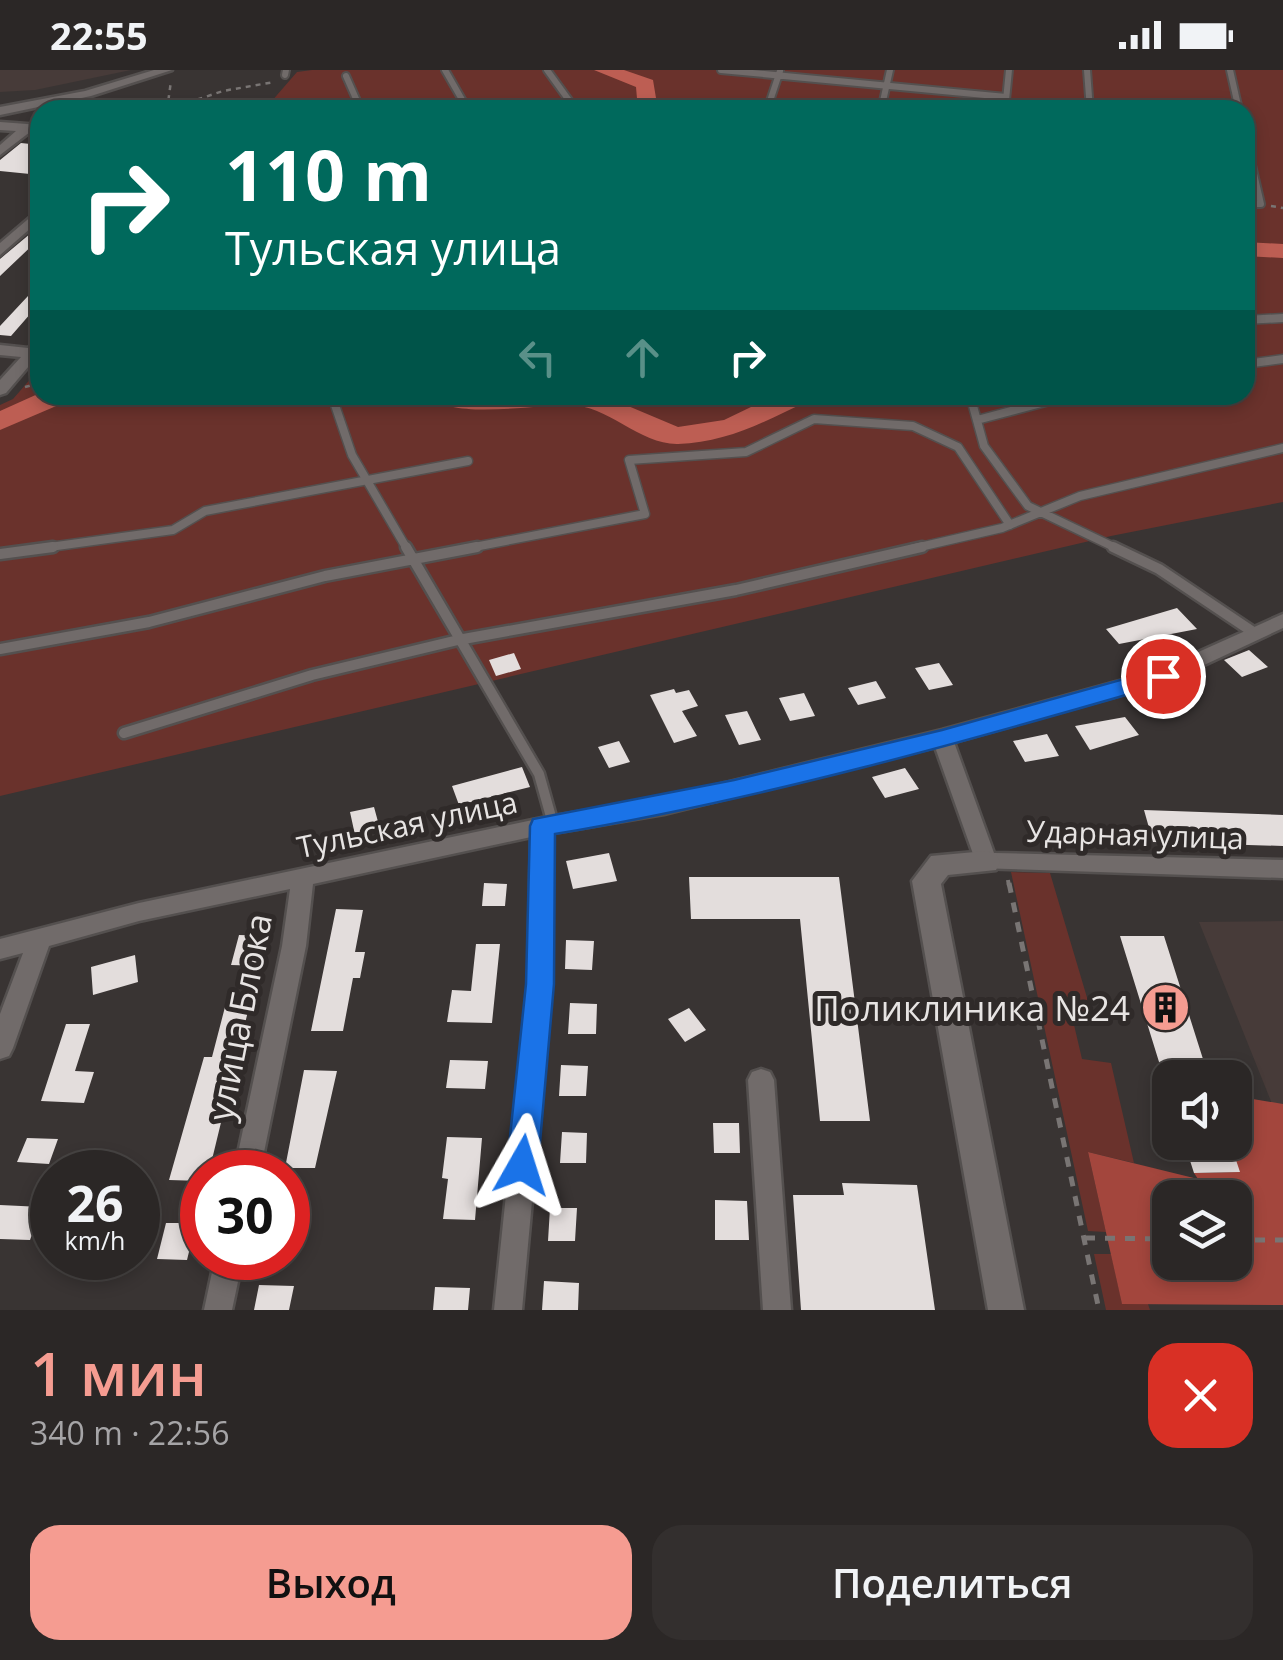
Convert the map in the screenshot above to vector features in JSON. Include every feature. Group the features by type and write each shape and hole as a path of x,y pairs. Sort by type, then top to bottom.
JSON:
{"street":[{"path":"54,100 169,70"},
{"path":"0,110 30,104"},
{"path":"0,126 30,129"},
{"path":"0,151 30,131"},
{"path":"0,251 30,222"},
{"path":"0,350 30,349"},
{"path":"0,390 30,356"},
{"name":"Тульская улица","path":"0,950 139,912 548,825 664,806 942,738 1163,676 1283,620"},
{"path":"942,738 994,861 941,864 926,881 1006,1310"},
{"path":"508,1310 540,984 548,825"},
{"name":"Ударная улица","path":"994,861 1283,868"},
{"name":"улица Блока","path":"252,1150 294,946 303,876"},
{"path":"0,1048 39,941"},
{"path":"761,1080 777,1310"},
{"path":"218,1310 224,1280"}],"lane":[{"path":"445,70 462,100"},
{"path":"547,70 569,100"},
{"path":"721,70 1006,96"},
{"path":"883,100 890,70"},
{"path":"1006,100 1009,70"},
{"path":"1087,70 1089,100"},
{"path":"1230,70 1237,100"},
{"path":"770,100 779,73"},
{"path":"346,76 357,100"},
{"path":"1255,178 1261,204 1255,204"},
{"path":"1255,319 1283,318"},
{"path":"1255,363 1283,359"},
{"path":"334,405 352,456 539,774 548,825"},
{"path":"973,405 984,446 1028,506 1159,569 1253,632"},
{"path":"977,420 1034,405"},
{"path":"0,649 149,622 324,576 645,514 629,460 746,452 814,419 913,426 958,447 1010,525"},
{"path":"124,732 312,674 458,640 736,590 1010,525 1080,496 1283,448"},
{"path":"0,554 173,530 205,511 468,460"}],"path":[{"path":"168,100 169,70"},
{"path":"197,100 223,91 268,86 286,72"},
{"path":"994,861 1099,1310"},
{"path":"1084,1238 1152,1239"},
{"path":"1252,1240 1283,1240"}],"shaded area":[{"path":"0,70 131,70 35,90 0,92"},
{"path":"1283,70 1283,502 1111,536 0,796 0,405 13,399 30,379 30,405 1255,405 1255,100 273,100 297,72"},
{"path":"1011,872 1050,873 1091,1011 1071,1012 1082,1059 1111,1063 1134,1163 1088,1152 1106,1232 1088,1231"},
{"path":"1283,921 1283,1131 1199,922"},
{"path":"1252,1099 1283,1104 1283,1305 1122,1304 1088,1152 1198,1179 1194,1173 1239,1172 1235,1160 1252,1160"},
{"path":"1094,1254 1111,1254 1122,1303 1148,1304 1150,1310 1106,1310"}],"building":[{"path":"21,143 30,144 30,174 0,171 0,160"},
{"path":"30,234 30,248 0,276 0,259"},
{"path":"30,298 30,314 11,336 0,335 0,326"},
{"path":"1177,608 1197,629 1119,644 1106,629"},
{"path":"1249,650 1268,667 1242,677 1224,660"},
{"path":"514,653 521,669 496,676 489,660"},
{"path":"939,663 953,685 929,690 915,668"},
{"path":"876,681 886,698 858,705 848,688"},
{"path":"674,689 676,693 689,690 698,706 682,711 697,736 674,743 650,695"},
{"path":"804,693 815,716 790,721 779,698"},
{"path":"747,711 761,740 739,745 725,715"},
{"path":"1125,717 1139,735 1090,750 1075,726"},
{"path":"1047,734 1059,756 1025,762 1013,741"},
{"path":"619,741 630,762 609,768 598,747"},
{"path":"522,767 530,787 459,805 452,786"},
{"path":"905,768 919,789 885,798 872,777"},
{"path":"374,807 380,829 355,835 350,812"},
{"path":"1144,810 1283,815 1283,846 1153,842"},
{"path":"609,853 617,881 573,889 566,861"},
{"path":"689,877 839,877 870,1121 820,1121 800,919 691,919"},
{"path":"484,883 507,884 505,906 482,906"},
{"path":"336,909 363,910 355,952 365,952 360,978 353,978 343,1031 311,1031"},
{"path":"239,935 267,936 260,966 231,965"},
{"name":"Поликлиника №24","path":"1120,936 1164,936 1203,1060 1158,1060"},
{"path":"566,940 594,941 592,970 565,969"},
{"path":"476,944 500,944 492,1023 447,1022 452,990 471,991"},
{"path":"135,955 138,982 93,995 91,967"},
{"path":"570,1003 597,1004 596,1034 568,1034"},
{"path":"225,1007 249,1007 214,1150 180,1150 180,1180 169,1180 204,1057 212,1057"},
{"path":"689,1008 706,1030 685,1042 668,1019"},
{"path":"66,1024 90,1024 75,1071 94,1072 84,1103 41,1101"},
{"path":"450,1060 488,1061 485,1089 446,1088"},
{"path":"561,1065 588,1066 586,1096 559,1096"},
{"path":"304,1070 337,1071 315,1168 310,1168 310,1150 288,1150"},
{"path":"713,1123 739,1123 740,1153 714,1153"},
{"path":"562,1132 587,1133 586,1163 560,1163"},
{"path":"447,1137 482,1138 475,1220 443,1219 448,1179 442,1178"},
{"path":"27,1138 58,1139 54,1150 30,1150 30,1163 17,1162"},
{"path":"1190,1160 1236,1160 1240,1172 1194,1173"},
{"path":"842,1183 917,1185 935,1310 801,1310 793,1195 844,1195"},
{"path":"715,1200 747,1201 749,1240 715,1240"},
{"path":"0,1205 30,1206 30,1240 0,1239"},
{"path":"550,1208 577,1208 575,1241 548,1241"},
{"path":"166,1223 180,1223 180,1260 160,1259"},
{"path":"544,1281 579,1283 578,1310 542,1310"},
{"path":"259,1285 294,1286 289,1310 254,1310"},
{"path":"435,1287 470,1288 468,1310 433,1310"}],"waterway":[{"path":"604,70 646,84 647,100"},
{"path":"1255,250 1283,251"},
{"path":"0,421 36,405"},
{"path":"601,405 675,436 731,427 777,405"}],"place":[{"name":"Поликлиника №24","path":"1165,1007"}],"route":[{"path":"522,1165 540,984 542,826 664,806 942,738 1163,676"}]}
